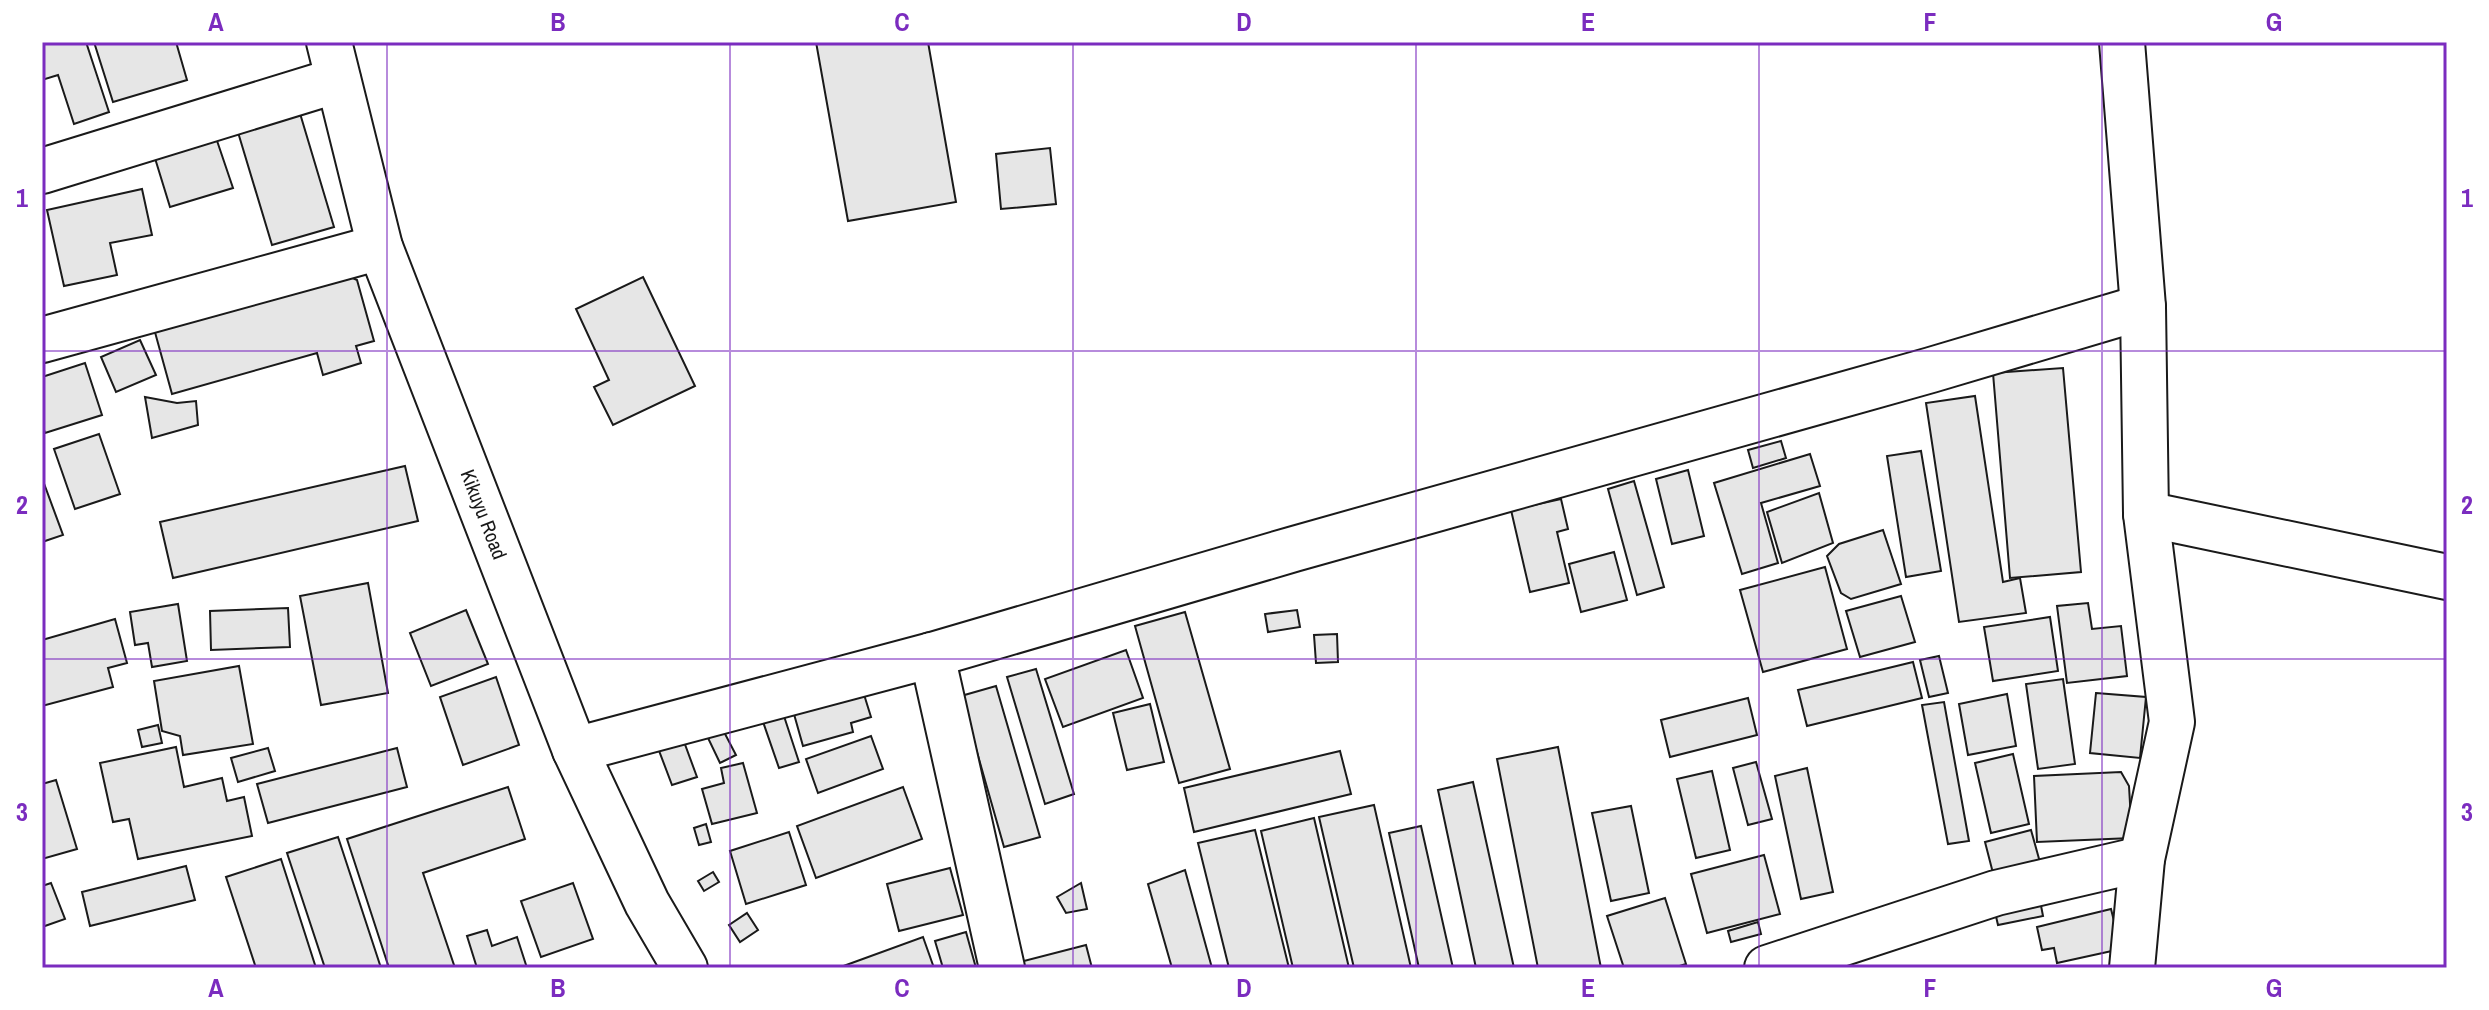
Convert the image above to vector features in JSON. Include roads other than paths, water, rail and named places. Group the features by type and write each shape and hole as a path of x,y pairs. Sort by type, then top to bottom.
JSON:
{"street":[{"path":"2122,42 2143,307 2146,514 2172,722 2142,859 2132,968"},
{"path":"42,171 334,61"},
{"name":"Kikuyu Road","path":"334,61 380,247 575,750 647,903 685,968"},
{"path":"42,340 380,247"},
{"path":"575,750 932,655 2143,307"},
{"path":"2146,514 2447,577"},
{"path":"932,655 1002,968"},
{"path":"1767,968 1996,893 2142,859"}]}
